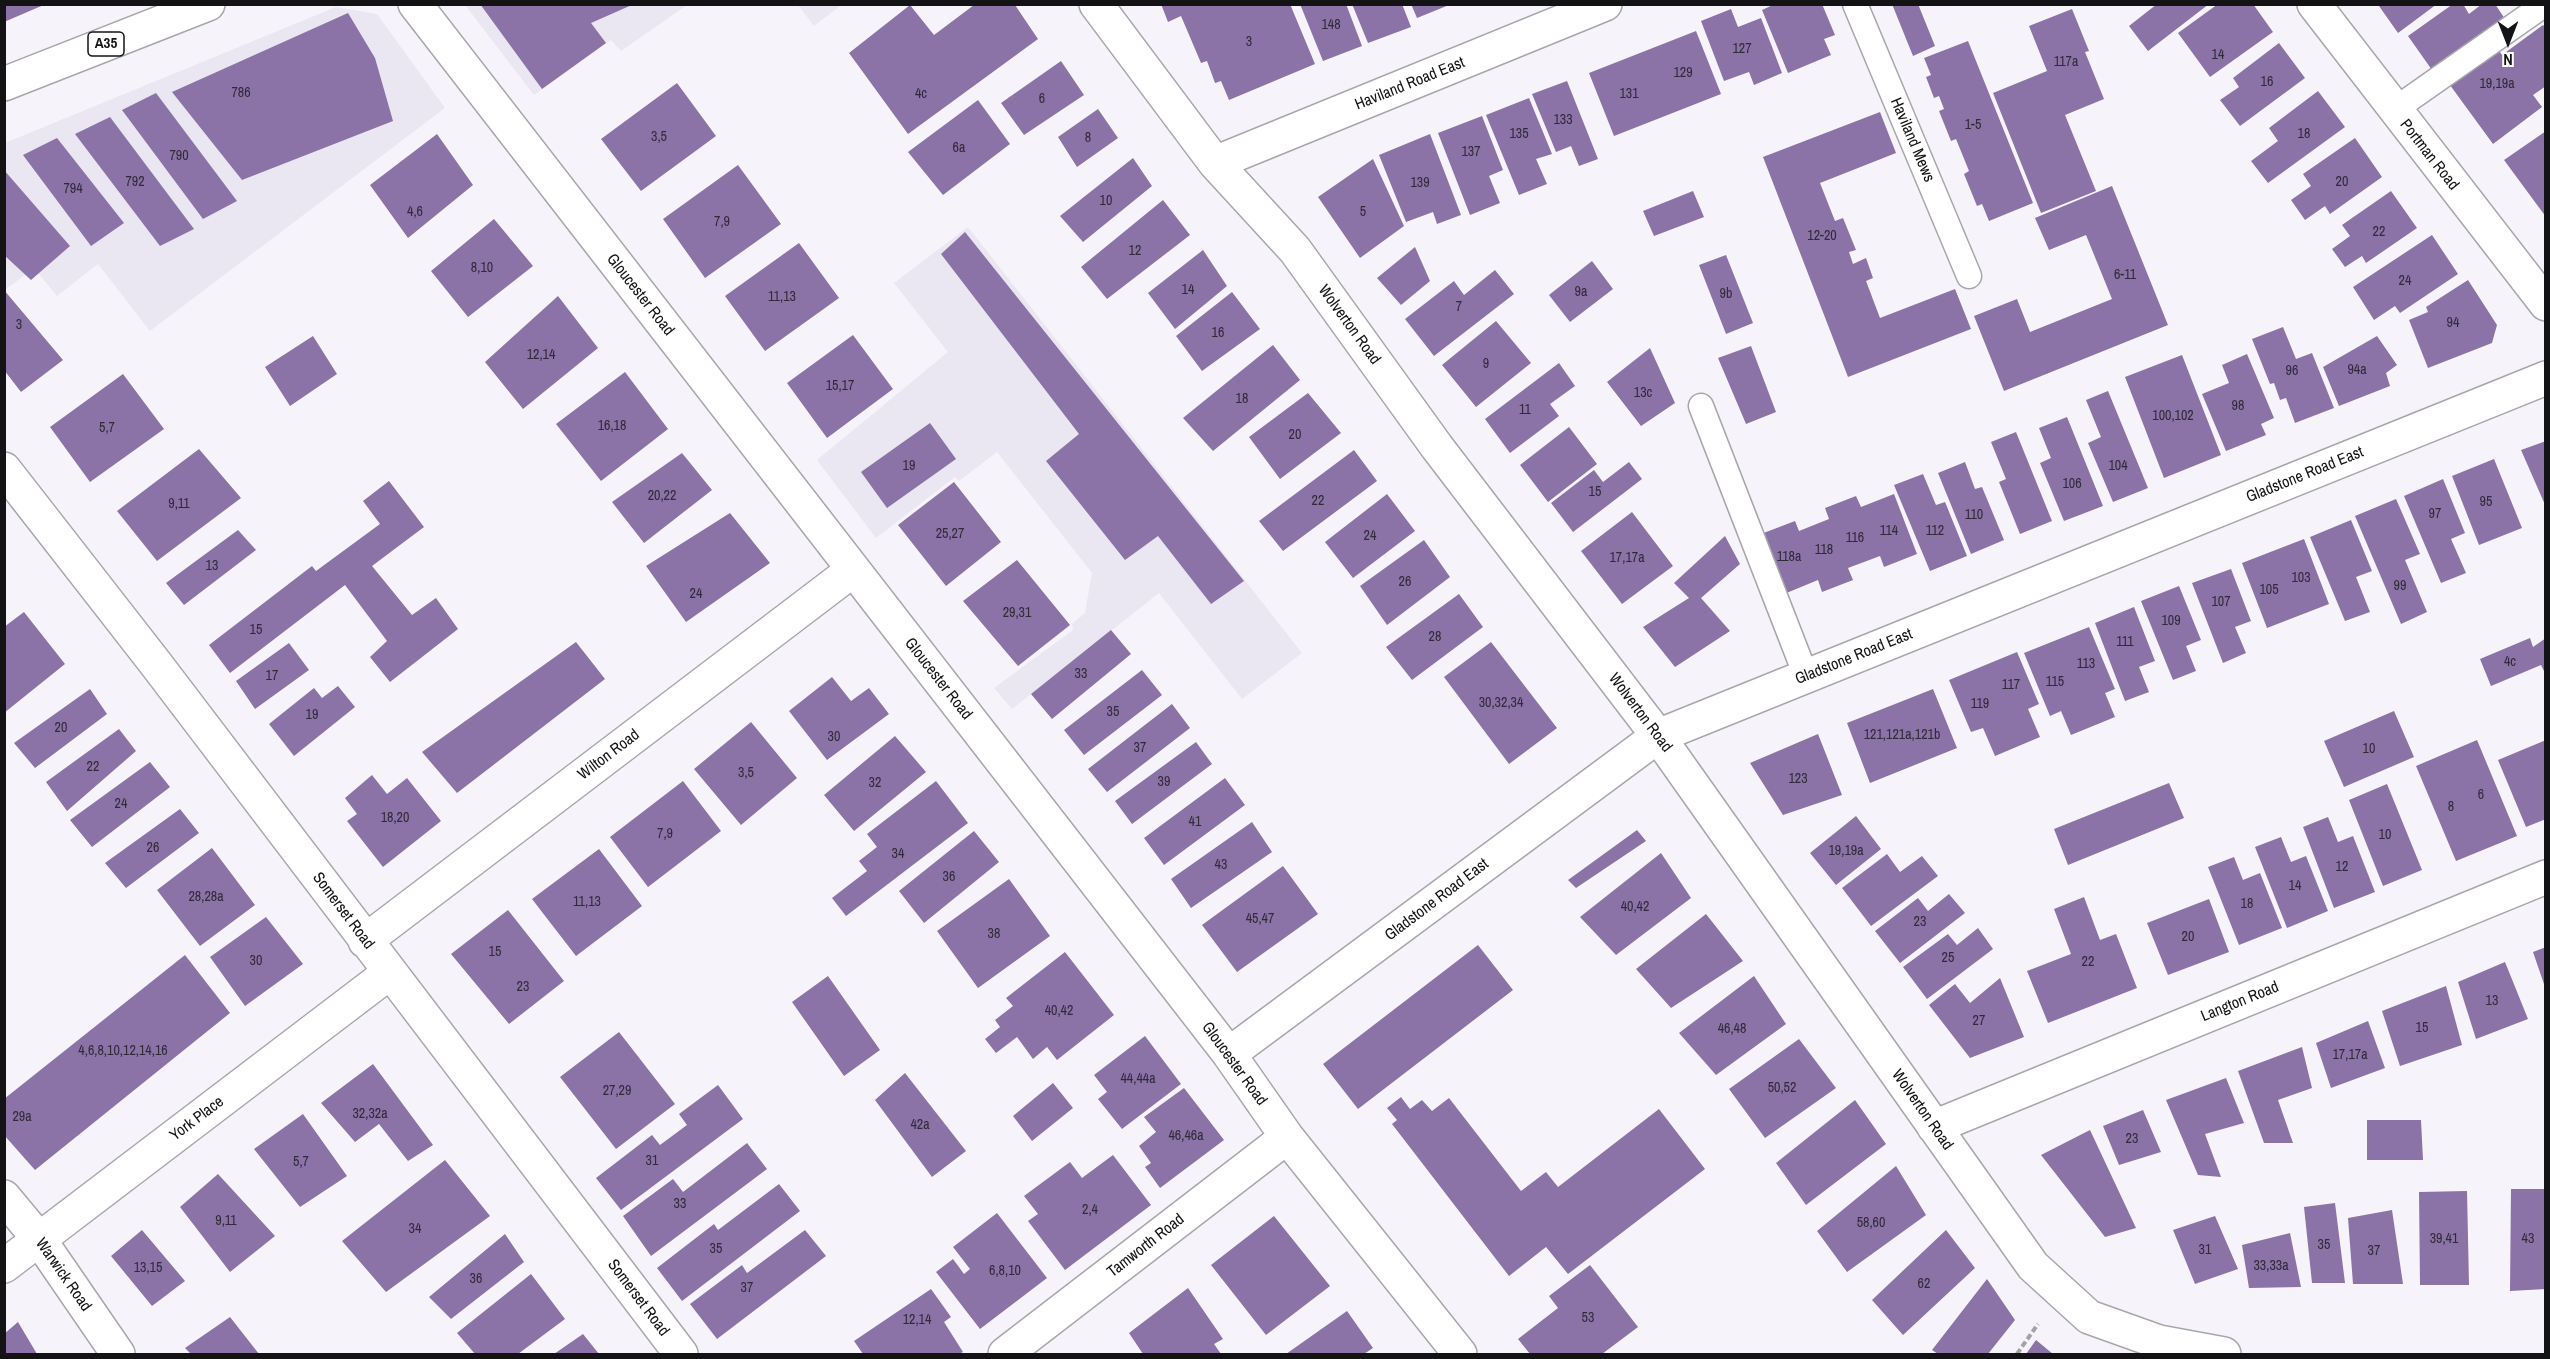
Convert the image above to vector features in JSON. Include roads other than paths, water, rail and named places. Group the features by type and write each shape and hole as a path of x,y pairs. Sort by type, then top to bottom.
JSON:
{"street":[{"name":"A35","path":"4,84 208,4"},
{"name":"Gloucester Road","path":"415,4 1229,1054 1287,1137 1460,1354"},
{"name":"Wolverton Road","path":"1096,4 1215,163 1295,250 1437,447 1658,736 2033,1266 2089,1317 2160,1342 2224,1354"},
{"name":"Haviland Road East","path":"1215,163 1605,4"},
{"name":"Portman Road","path":"2314,4 2546,304"},
{"name":"Gladstone Road East","path":"1229,1054 1658,736 2546,378"},
{"name":"Somerset Road","path":"4,469 156,664 681,1354"},
{"name":"Wilton Road","path":"365,941 853,570"},
{"name":"Langton Road","path":"1934,1127 2546,877"},
{"name":"York Place","path":"4,1266 389,973"},
{"name":"Tamworth Road","path":"1005,1354 1287,1137"},
{"name":"Warwick Road","path":"4,1197 39,1239 118,1354"}],"lane":[{"name":"Haviland Mews","path":"1855,4 1969,276"},
{"path":"2394,110 2545,4"},
{"path":"1701,406 1806,676"}]}
